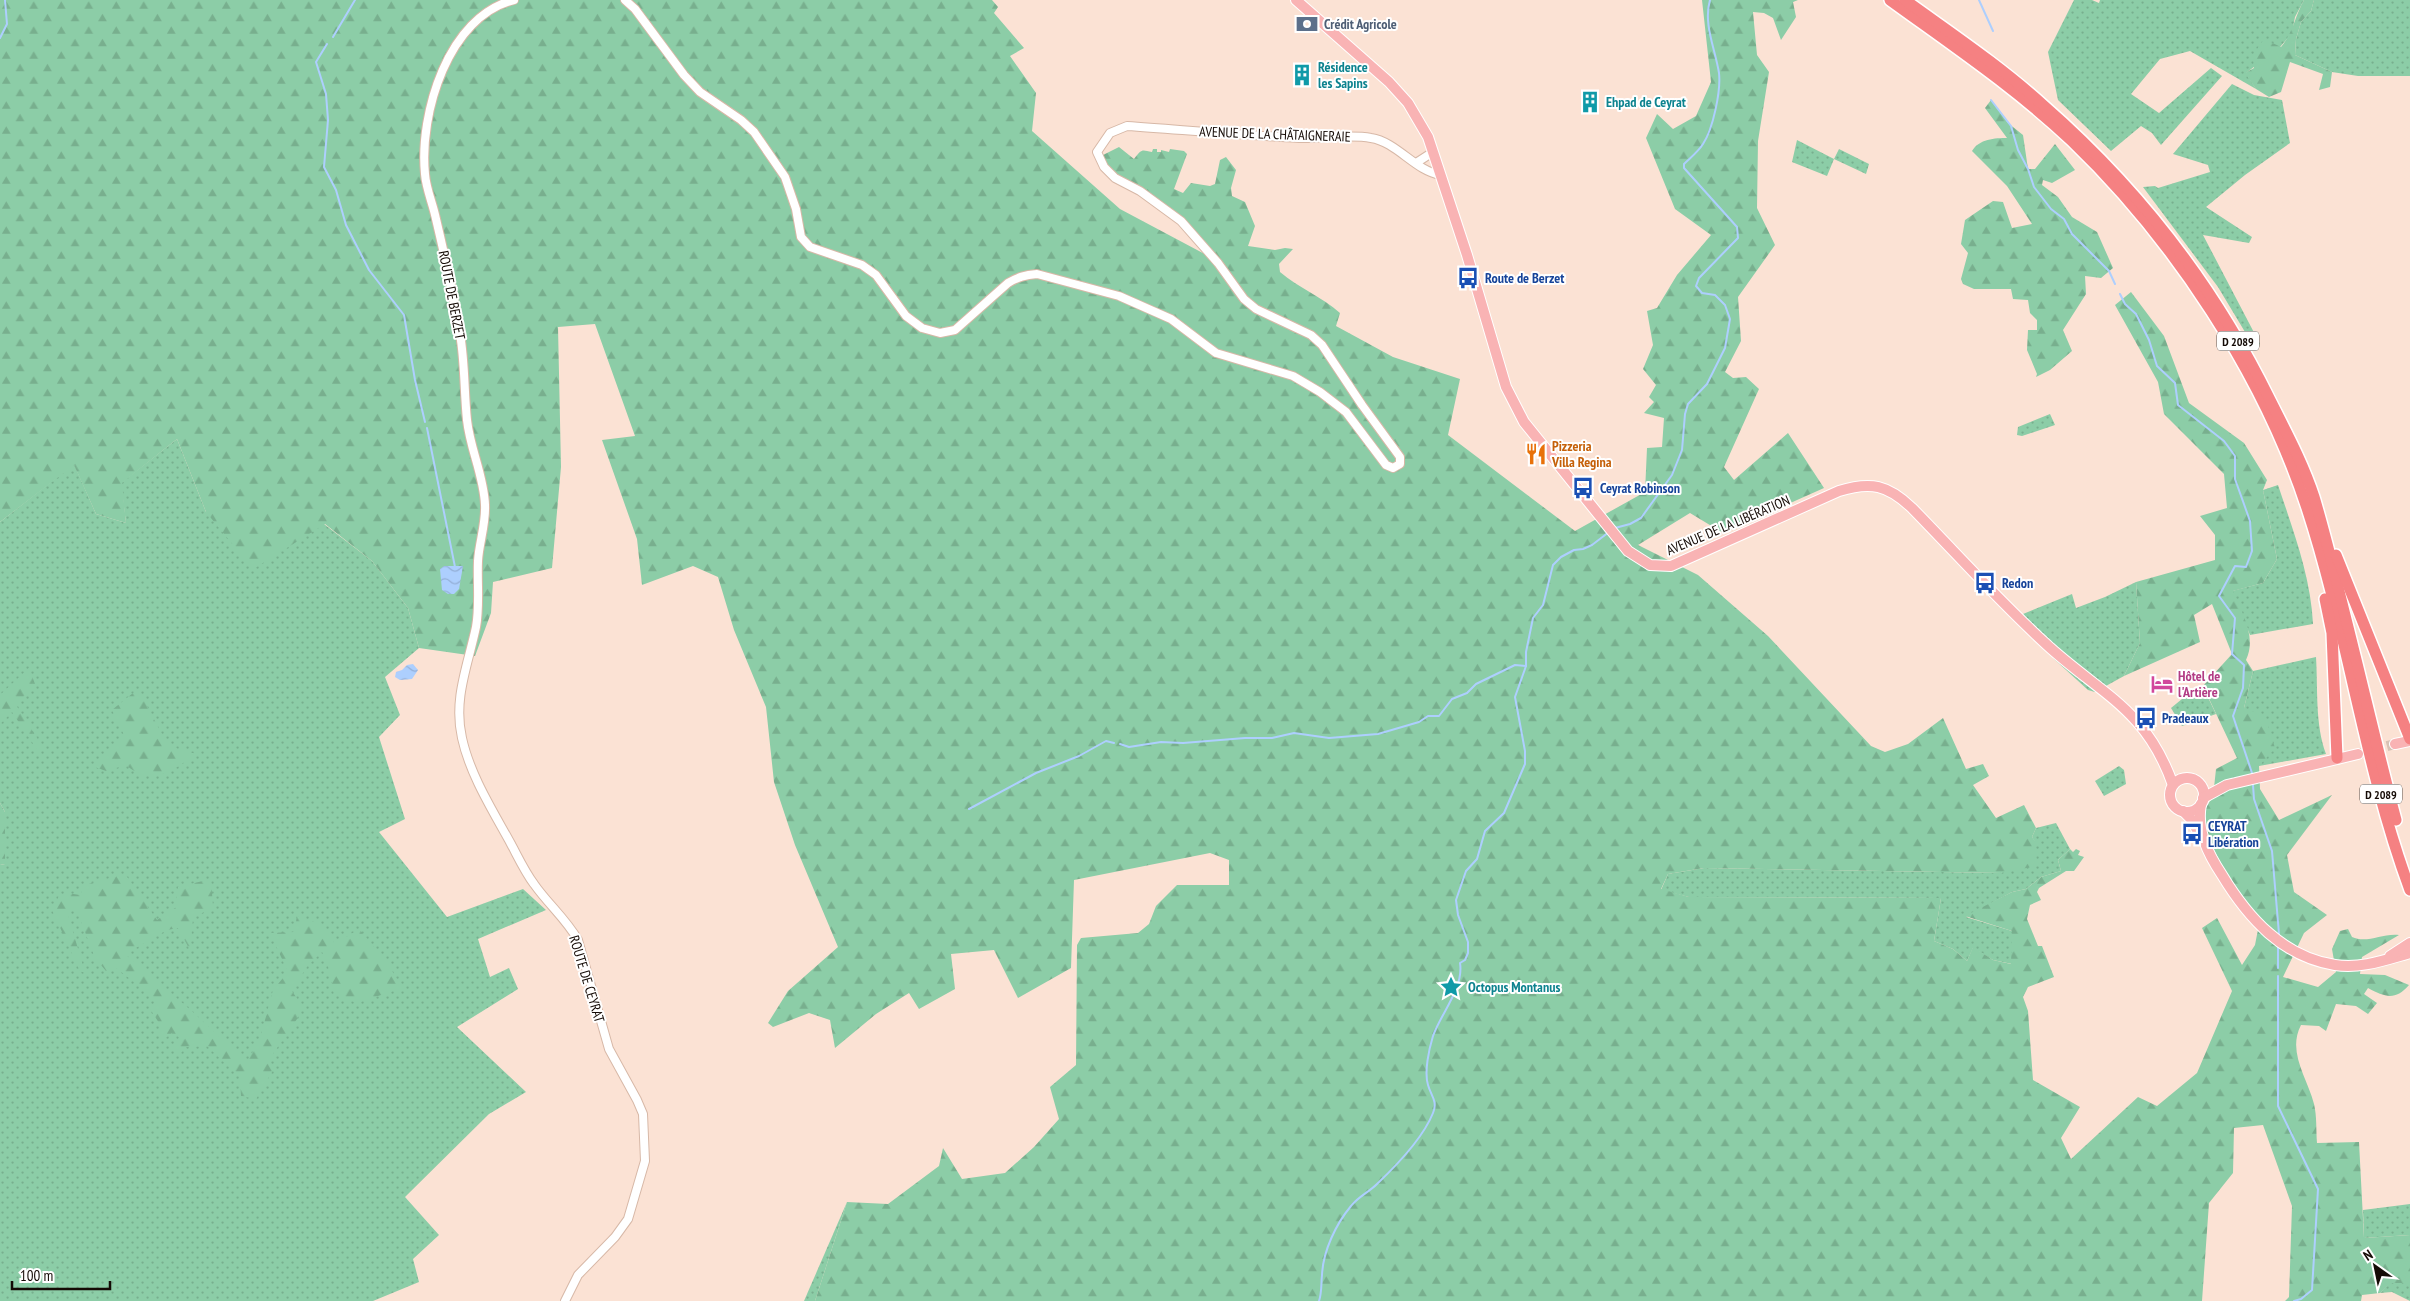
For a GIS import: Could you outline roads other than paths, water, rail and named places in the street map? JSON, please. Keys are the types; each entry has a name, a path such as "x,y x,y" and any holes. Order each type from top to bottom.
{"highway":[{"name":"D 2089","path":"1890,0 1977,63 2036,109 2072,142 2150,227 2216,318 2249,376 2279,437 2307,507 2330,589 2373,765 2410,890"},
{"name":"D 2089","path":"1905,0 2034,97 2120,178 2160,226 2222,314 2256,373 2289,437 2313,496 2400,837 2410,866"},
{"path":"1915,0 1967,45"},
{"path":"2313,496 2410,740"},
{"path":"2307,507 2332,633 2337,758"}],"main road":[{"name":"AVENUE DE LA LIBÉRATION","path":"1296,0 1395,88 1416,114 1428,137 1438,164 1467,255 1487,329 1511,400 1533,436 1628,551 1650,564 1671,566 1839,491 1864,485 1890,490 1912,508 2047,645 2134,716 2164,760 2173,785"},
{"path":"2395,744 2410,740"},
{"path":"2183,811 2191,811 2202,801 2227,785 2358,754"},
{"name":"AVENUE DE LA LIBÉRATION","path":"2164,760 2185,778"},
{"path":"2205,843 2192,820 2172,804 2170,798 2173,785 2185,778 2198,782 2227,785"},
{"path":"2198,782 2201,786 2202,801 2199,820 2211,858 2238,902 2254,920 2292,950 2318,960 2349,966 2372,964 2410,953"},
{"path":"2385,960 2410,943"}],"street":[{"name":"ROUTE DE BERZET","path":"476,625 478,558 485,508 483,483 467,421 466,376 460,334 436,217 425,176 424,154 432,102 438,78 445,64 463,38 482,17 493,8 514,0"},
{"name":"AVENUE DE LA CHÂTAIGNERAIE","path":"624,0 635,9 684,75 700,92 741,120 754,132 785,176 796,209 801,237 810,247 842,256 862,265 876,275 906,316 922,328 940,333 955,330 1008,283 1026,274 1037,274 1119,296 1171,319 1216,353 1250,365 1272,368 1294,376 1320,392 1346,412 1386,465 1393,468 1400,464 1400,457 1395,448 1362,405 1322,345 1311,335 1256,309 1244,299 1218,263 1181,222 1140,191 1116,178 1104,167 1098,152 1101,144 1110,133 1127,126 1256,136 1324,139 1366,137 1379,139 1416,163 1441,175"},
{"path":"1416,163 1426,159 1433,152"},
{"name":"ROUTE DE CEYRAT","path":"476,625 459,689 459,717 462,738 470,763 532,882 569,925 578,940 609,1049 643,1114 645,1161 628,1219 615,1237 578,1275 565,1301"}],"water":[{"path":"444,566 463,566 459,589 454,594 448,594 442,590 440,569"},
{"path":"413,664 418,670 412,679 400,680 395,677 396,672 402,670 407,665"}],"waterway":[{"path":"0,38 7,24 5,0"},
{"path":"333,37 355,0"},
{"path":"1615,528 1630,524 1641,518 1672,475 1682,450 1685,414 1688,404 1707,384 1725,348 1730,319 1725,305 1715,295 1702,293 1696,286 1699,278 1738,238 1737,227 1684,168 1684,164 1699,150 1707,137 1717,99 1719,73 1709,27 1708,9 1710,0"},
{"path":"1979,0 1993,31"},
{"path":"327,44 316,62 326,94 328,120 324,167 336,190 346,225 369,270 404,315 415,380 425,422"},
{"path":"1991,100 2011,126 2018,150 2028,169 2034,187 2051,209 2064,219 2072,234 2109,271 2115,284"},
{"path":"2120,294 2125,304 2136,314 2149,340 2157,366 2175,383 2178,405 2224,441 2235,456 2235,479 2250,521 2252,551 2246,567 2235,566 2219,596 2235,618 2232,654 2244,665 2243,688 2233,716 2252,773"},
{"path":"427,428 455,567"},
{"path":"1319,1301 1325,1257 1331,1238 1340,1221 1354,1203 1377,1184 1409,1151 1423,1132 1433,1113 1434,1102 1427,1080 1430,1047 1437,1027 1459,982 1460,963 1465,960 1468,953 1468,942 1458,915 1456,900 1466,871 1477,859 1485,831 1504,813 1525,764 1525,751 1515,697 1526,666 1526,652 1533,618 1543,605 1553,565 1561,557 1574,550 1592,545 1609,532"},
{"path":"1120,744 1129,747 1161,742 1183,743 1245,738 1272,738 1294,733 1329,738 1378,734 1419,722 1428,716 1439,716 1452,699 1467,693 1476,684 1515,665 1526,666"},
{"path":"969,809 1036,773 1079,756 1106,741 1114,743"},
{"path":"2253,785 2254,799 2272,851 2279,934"},
{"path":"2278,947 2278,968"},
{"path":"2278,976 2278,1106 2318,1189 2312,1290 2301,1299 2294,1301"}],"tunnel":[{"path":"2358,754 2395,744"}],"place":[{"name":"Crédit Agricole","path":"1307,24"},
{"name":"Résidence les Sapins","path":"1302,75"},
{"name":"Ehpad de Ceyrat","path":"1590,102"},
{"name":"Route de Berzet","path":"1468,278"},
{"name":"Pizzeria Villa Regina","path":"1536,454"},
{"name":"Ceyrat Robinson","path":"1583,488"},
{"name":"Redon","path":"1985,583"},
{"name":"Hôtel de l'Artière","path":"2162,684"},
{"name":"Pradeaux","path":"2146,718"},
{"name":"CEYRAT Libération","path":"2192,834"},
{"name":"Octopus Montanus","path":"1451,987"}]}
